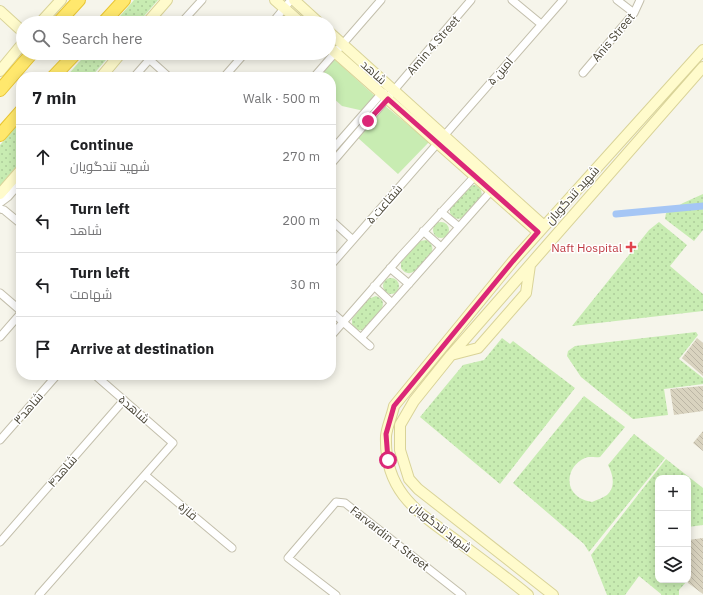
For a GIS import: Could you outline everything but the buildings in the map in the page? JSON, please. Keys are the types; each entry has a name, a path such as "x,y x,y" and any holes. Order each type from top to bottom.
{"highway":[{"path":"64,16 79,0"},
{"path":"109,16 124,0"},
{"path":"0,90 26,60"},
{"path":"58,72 69,60"},
{"path":"0,134 16,116"}],"main road":[{"path":"46,16 61,0"},
{"path":"153,16 167,0"},
{"path":"275,0 294,16"},
{"path":"293,0 312,16"},
{"path":"0,11 16,26"},
{"name":"شاهد","path":"336,38 394,90 474,176 491,191 541,229"},
{"name":"شهید تندگویان","path":"528,595 480,557 426,518 406,500 395,483 388,460 386,437 394,406 513,261 703,50"},
{"path":"0,71 16,52"},
{"name":"شاهد","path":"336,54 384,96 440,139 541,229"},
{"path":"104,72 115,60"},
{"name":"شهید تندگویان","path":"553,595 418,489 409,479 400,450 400,425 414,401 451,355 703,67"},
{"path":"0,194 16,176"},
{"path":"451,355 478,348 505,324 526,293 530,265"},
{"path":"479,302 505,324"},
{"path":"404,395 414,401"},
{"path":"406,500 418,489"}],"street":[{"path":"187,16 202,0"},
{"path":"278,16 293,0"},
{"path":"336,48 343,44 381,0"},
{"path":"512,0 541,24"},
{"name":"امین ۵","path":"440,139 562,0"},
{"path":"617,0 634,13"},
{"name":"Anis Street","path":"583,73 634,13 640,0"},
{"name":"Amin 4 Street","path":"394,90 468,1"},
{"path":"138,72 149,60 163,72"},
{"path":"228,72 239,60"},
{"path":"317,72 325,60"},
{"path":"336,147 384,96 394,90"},
{"path":"336,158 384,96"},
{"name":"شفاعت ۵","path":"336,259 440,139"},
{"path":"336,330 423,231 474,176"},
{"path":"0,203 16,188"},
{"path":"361,338 491,191"},
{"path":"0,209 4,210 16,220"},
{"path":"441,212 458,227"},
{"path":"336,225 352,240"},
{"path":"423,231 441,247"},
{"path":"390,268 409,284"},
{"path":"374,286 392,303"},
{"path":"0,293 16,307"},
{"path":"336,316 370,346"},
{"path":"0,337 16,318"},
{"name":"شاهد۳","path":"0,440 53,380"},
{"name":"شاهد۵","path":"101,380 173,443 145,475"},
{"name":"شاهد۴","path":"0,542 124,400"},
{"path":"39,595 145,475"},
{"name":"فاز۵","path":"145,475 232,548"},
{"name":"Farvardin 1 Street","path":"336,595 288,558 336,502 345,503 462,595"}],"green space":[{"path":"134,0 158,0 144,16 120,16"},
{"path":"81,60 106,60 95,72 70,72"},
{"path":"329,60 335,60 376,97 364,111 342,106 336,101 336,72 319,72"},
{"path":"384,105 429,142 398,174 357,137"},
{"path":"16,127 16,167 0,186 0,145"},
{"path":"475,185 480,188 482,193 481,197 474,207 462,218 457,219 450,213 450,207 469,186"},
{"path":"703,194 703,230 694,241 665,219 666,213"},
{"path":"438,222 444,222 449,227 447,236 444,238 438,238 433,233 433,227"},
{"path":"659,222 687,245 670,266 703,294 703,311 572,326 649,230"},
{"path":"426,240 430,242 432,246 431,254 413,272 405,272 401,268 401,262 420,241"},
{"path":"388,278 394,278 399,283 397,292 394,294 388,294 383,289 383,283"},
{"path":"376,296 383,301 382,308 365,328 362,330 356,329 352,324 352,319 368,299"},
{"path":"696,332 698,335 679,359 703,378 703,384 664,389 668,415 633,419 581,377 567,356 568,351 575,346"},
{"path":"502,338 510,344 513,341 575,388 500,484 420,417 463,365 484,360"},
{"path":"584,396 625,427 600,457 587,457 579,461 571,471 571,489 580,498 592,502 610,492 613,480 608,465 634,434 665,458 589,552 584,544 513,483"},
{"path":"666,459 686,475 655,475 655,583 685,583 679,590 679,595 661,595 639,576 625,595 607,595 591,555"},
{"path":"691,479 703,488 703,525 691,527"}],"waterway":[{"path":"616,214 703,206"}],"place":[{"name":"Naft Hospital","path":"631,247"}],"route":[{"path":"368,121 388,99 538,232 394,406 386,434 388,460"}]}
